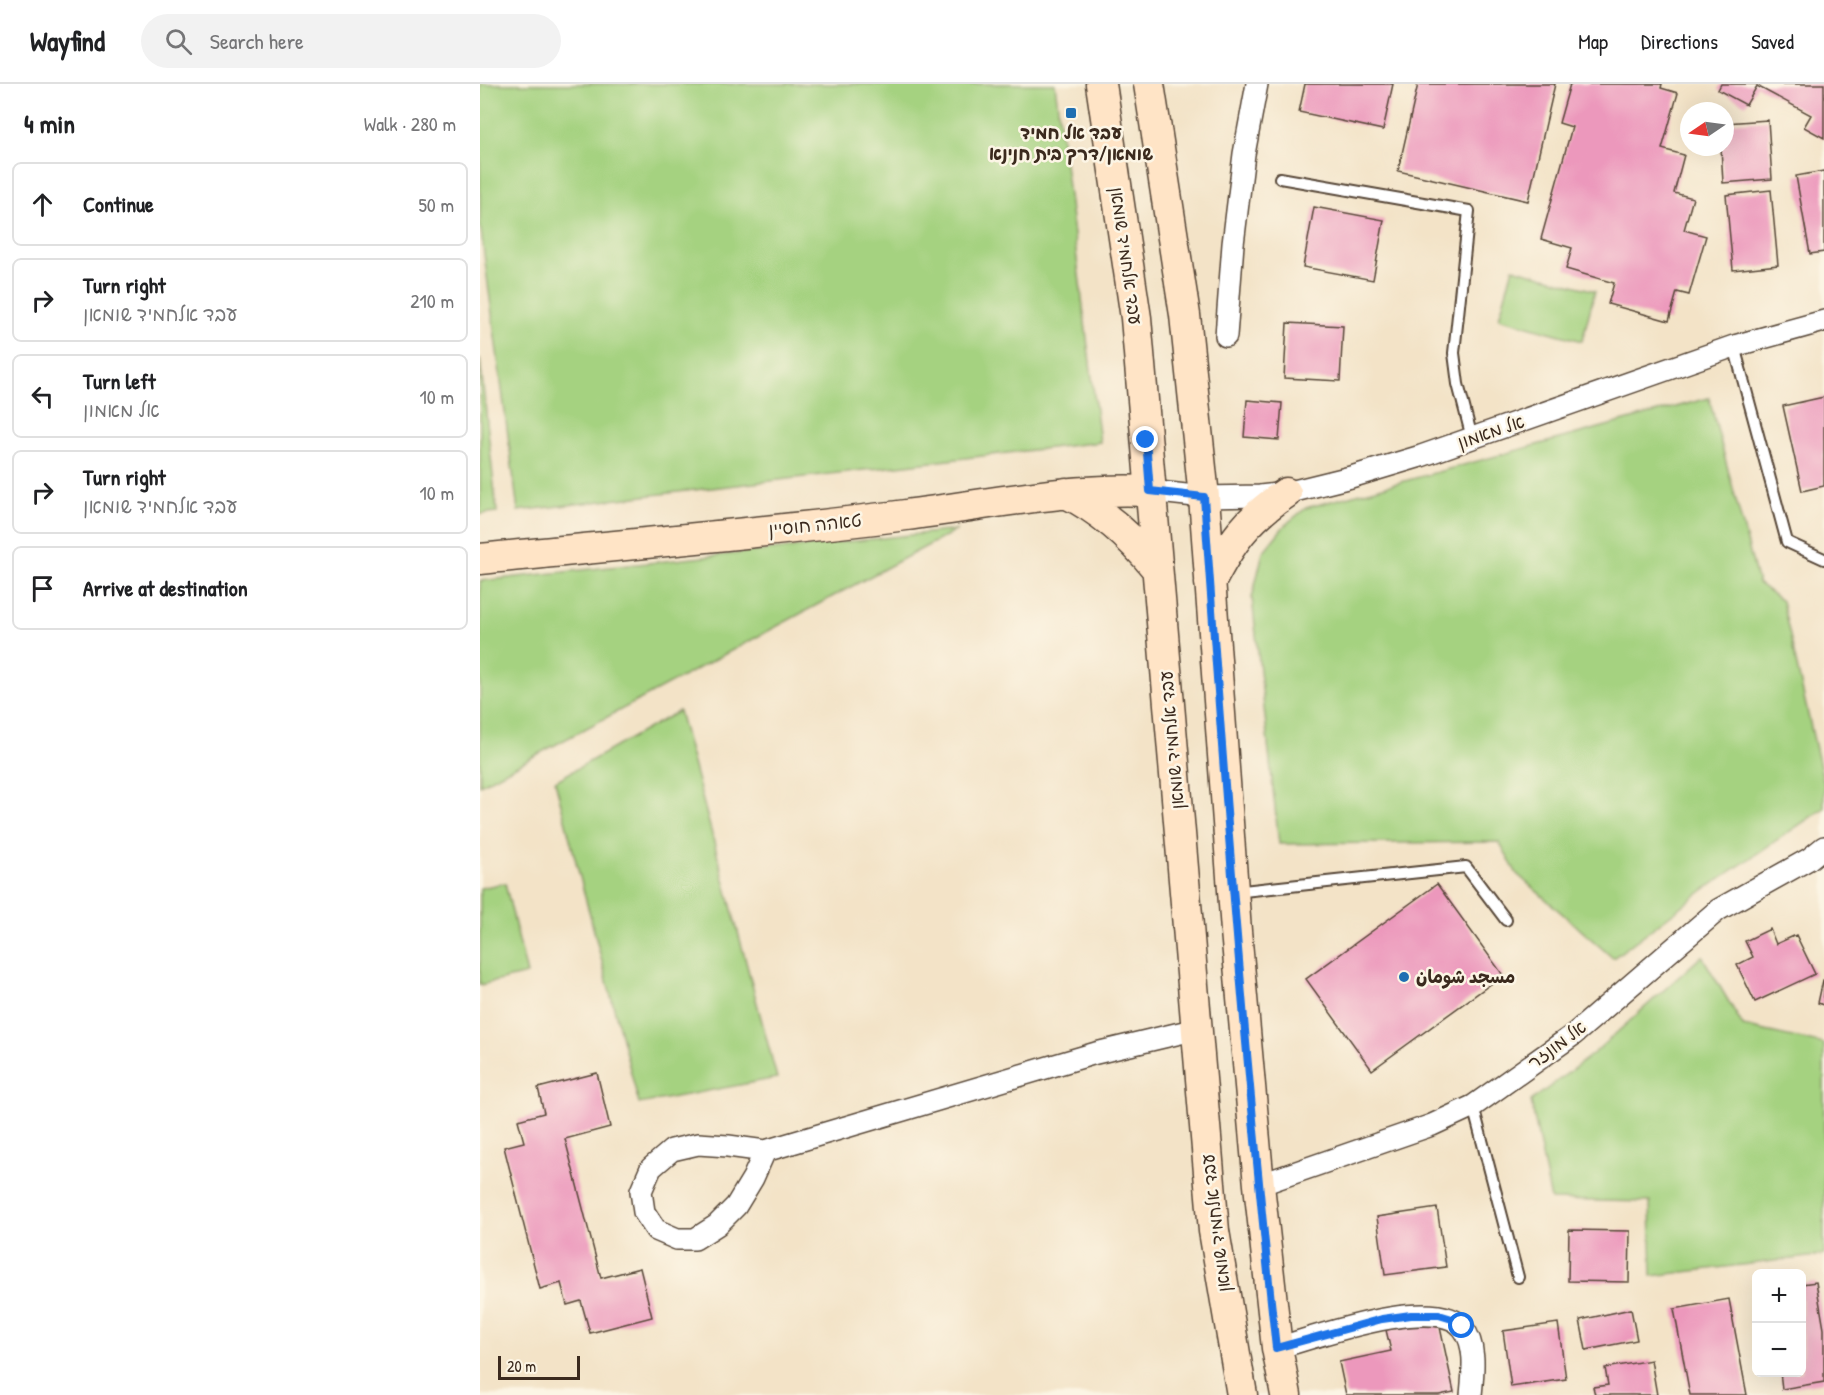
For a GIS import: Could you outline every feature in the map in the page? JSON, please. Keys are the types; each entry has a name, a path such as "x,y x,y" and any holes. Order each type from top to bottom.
{"main road":[{"name":"עבד אלחמיד שומאן","path":"1101,84 1136,318 1214,1231 1242,1395"},
{"path":"1149,84 1185,315 1204,497 1233,892 1258,1185 1276,1348 1286,1395"},
{"name":"טאהה חוסיין","path":"480,559 859,520 1066,493 1112,490 1150,491"},
{"path":"1066,493 1111,522 1138,546 1157,569"},
{"path":"1210,583 1228,550 1244,528 1266,507 1286,493"}],"street":[{"path":"1226,336 1233,244 1244,154 1257,84"},
{"name":"אל מאמון","path":"1150,491 1204,497 1286,493 1371,471 1734,346 1824,321"},
{"name":"אל מונזר","path":"1258,1185 1432,1125 1473,1106 1573,1035 1718,910 1809,859 1824,847"},
{"path":"765,1151 753,1178 736,1206 717,1225 695,1239 677,1239 656,1230 644,1212 641,1191 651,1168 672,1150 698,1144 765,1151 1096,1053 1197,1029"},
{"path":"1276,1348 1382,1319 1411,1315 1439,1315 1452,1319 1462,1326 1470,1341 1473,1358 1471,1395"}],"lane":[{"path":"1280,178 1469,211 1454,353 1458,384 1472,438"},
{"path":"1734,346 1787,542 1824,559"},
{"path":"1233,892 1466,867 1506,920"},
{"path":"1473,1106 1518,1277"}],"green space":[{"path":"480,84 1055,84 1100,442 518,511 480,223"},
{"path":"1513,268 1595,291 1582,341 1499,318"},
{"path":"480,359 497,512 480,514"},
{"path":"1709,398 1758,583 1782,601 1824,784 1824,808 1705,889 1613,958 1517,874 1499,842 1279,844 1252,598 1263,552 1285,525 1306,508"},
{"path":"957,530 480,785 480,581"},
{"path":"679,711 777,1078 639,1104 555,781"},
{"path":"505,883 527,974 480,985 480,888"},
{"path":"1702,956 1743,1026 1824,1044 1824,1255 1652,1276 1650,1202 1551,1200 1531,1101 1594,1053"}],"building":[{"path":"1305,84 1393,84 1383,130 1299,112"},
{"path":"1418,84 1555,84 1528,201 1398,171"},
{"path":"1570,84 1662,84 1661,88 1678,93 1662,149 1684,156 1674,193 1693,198 1684,230 1706,236 1689,295 1677,292 1669,321 1608,304 1614,283 1566,269 1572,248 1541,239 1572,127 1559,123"},
{"path":"1721,84 1824,84 1824,138 1804,127 1811,115 1757,86 1746,105 1718,90"},
{"path":"1768,120 1772,179 1723,183 1722,156 1734,156 1734,122"},
{"path":"1824,171 1824,252 1810,254 1796,176"},
{"path":"1771,190 1778,265 1733,270 1726,195"},
{"path":"1314,207 1384,220 1373,280 1303,267"},
{"path":"1287,323 1343,326 1340,381 1284,378"},
{"path":"1824,397 1824,486 1802,491 1783,406"},
{"path":"1247,400 1282,403 1279,440 1244,437"},
{"name":"مسجد شومان","path":"1437,884 1503,975 1372,1070 1306,979"},
{"path":"1770,929 1776,944 1796,935 1815,974 1755,1002 1737,965 1753,957 1745,941"},
{"path":"1824,980 1824,1005 1818,1003"},
{"path":"597,1073 610,1127 565,1139 601,1278 640,1268 652,1317 590,1333 581,1301 567,1305 561,1283 540,1289 504,1147 524,1142 518,1120 544,1113 538,1088"},
{"path":"1437,1208 1446,1267 1385,1275 1377,1217"},
{"path":"1569,1230 1630,1231 1629,1282 1568,1281"},
{"path":"1816,1282 1824,1329 1824,1382 1782,1389 1781,1377 1806,1377 1806,1283"},
{"path":"1729,1299 1747,1395 1690,1395 1674,1309"},
{"path":"1631,1309 1637,1340 1586,1350 1580,1320"},
{"path":"1438,1318 1454,1392 1439,1395 1346,1395 1339,1362 1391,1351 1386,1330"},
{"path":"1558,1323 1566,1379 1511,1387 1503,1331"},
{"path":"1651,1360 1657,1395 1595,1395 1593,1387 1608,1385 1605,1368"}],"place":[{"name":"עבד אל חמיד שומאן/דרך בית חנינא","path":"1071,113"},
{"name":"مسجد شومان","path":"1404,977"}],"route":[{"path":"1146,440 1150,491 1204,497 1236,931 1258,1185 1276,1348 1382,1319 1411,1315 1439,1315 1452,1319 1462,1326"}]}
